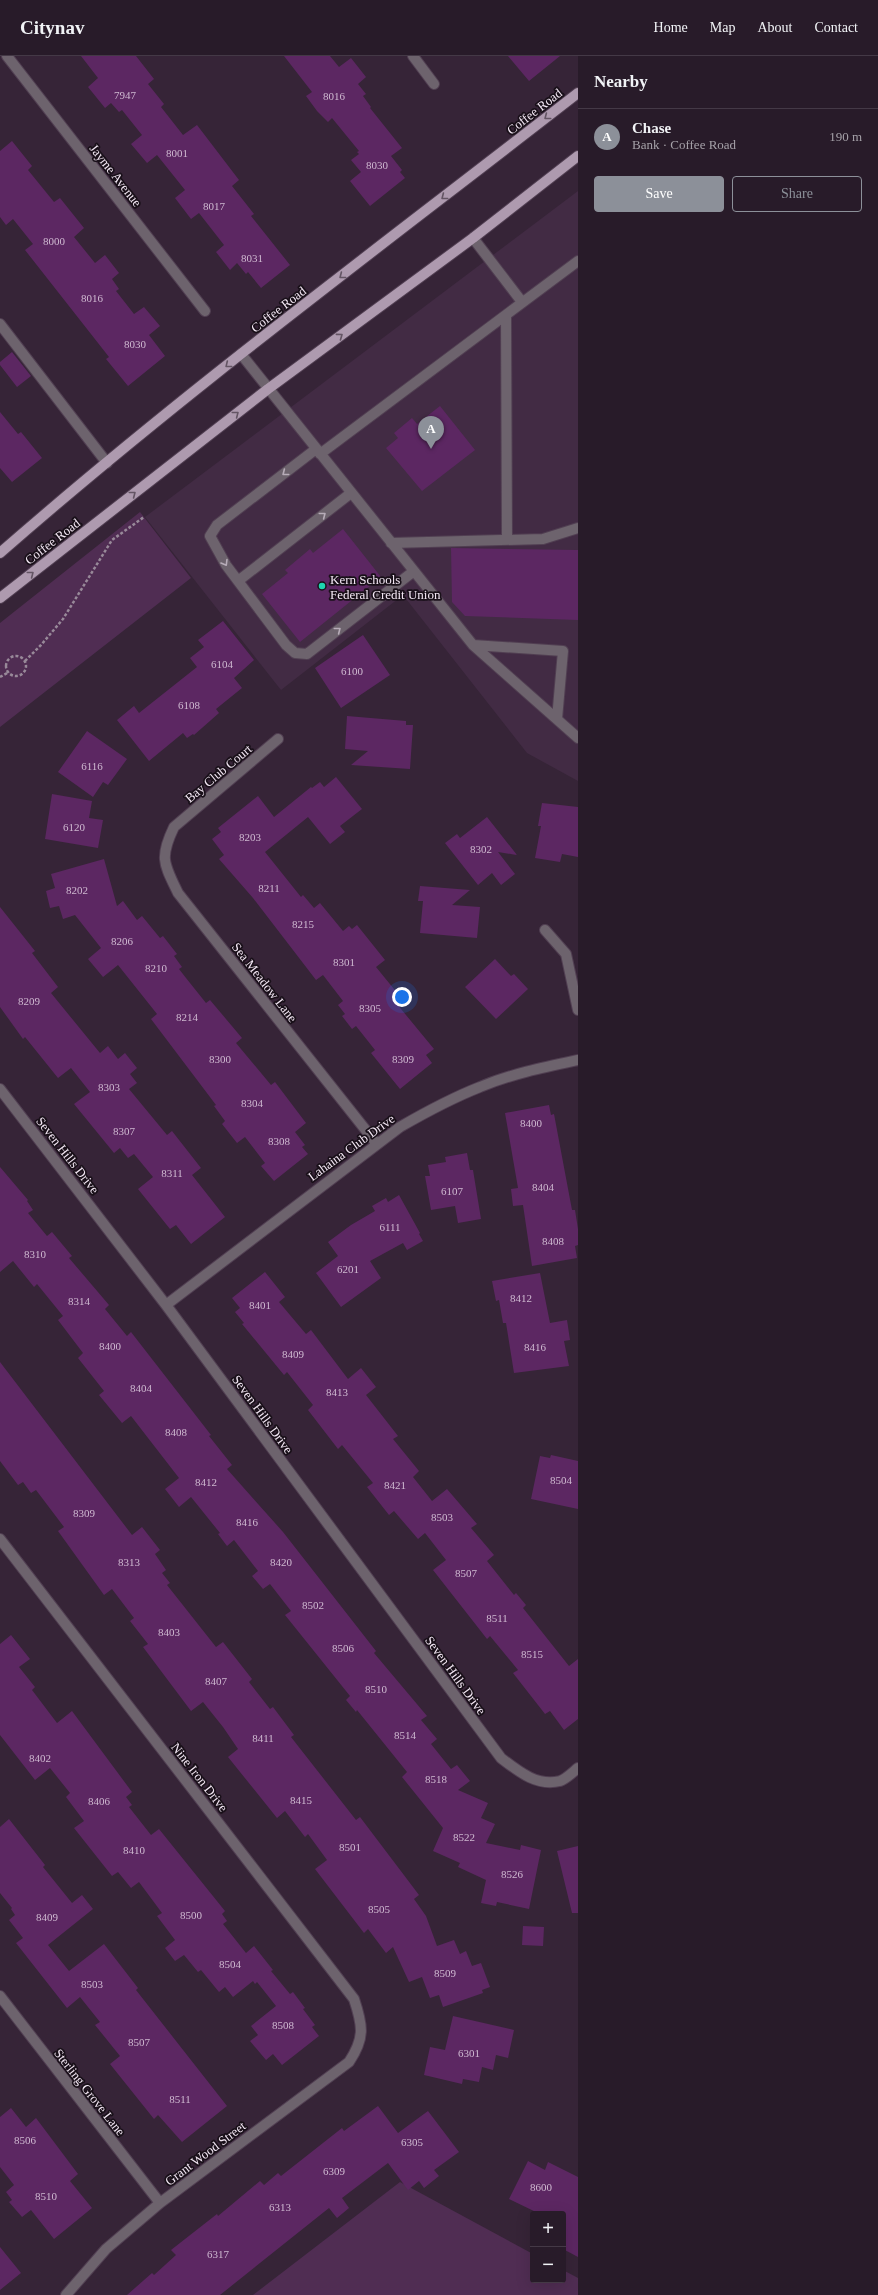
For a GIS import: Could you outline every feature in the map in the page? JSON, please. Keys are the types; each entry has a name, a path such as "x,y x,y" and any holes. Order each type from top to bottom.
{"main road":[{"name":"Coffee Road","path":"0,553 107,463 241,354 578,93"},
{"name":"Coffee Road","path":"0,598 268,389 473,238 578,156"}],"street":[{"name":"Jayme Avenue","path":"7,56 205,310"},
{"path":"413,56 434,84"},
{"path":"473,238 522,302"},
{"path":"414,571 307,654 295,653 286,645 226,565 210,536 216,525 506,315 578,261"},
{"path":"506,315 507,540"},
{"path":"0,324 107,463"},
{"path":"241,354 473,645 578,738"},
{"path":"238,581 351,493"},
{"path":"391,543 543,539 578,528"},
{"path":"473,645 563,651 557,719"},
{"name":"Bay Club Court","path":"174,827 278,738"},
{"name":"Sea Meadow Lane","path":"174,827 165,845 164,864 178,893 376,1143"},
{"path":"545,930 566,954 578,1010"},
{"name":"Lahaina Club Drive","path":"166,1305 376,1143 438,1105 480,1086 524,1072 578,1060"},
{"name":"Seven Hills Drive","path":"0,1089 166,1305 501,1758 527,1777 545,1782 561,1781 578,1768"},
{"name":"Nine Iron Drive","path":"0,1539 354,1999 362,2025 360,2038"},
{"name":"Sterling Grove Lane","path":"0,1996 160,2203"},
{"name":"Grant Wood Street","path":"66,2295 106,2249 160,2203 349,2062 358,2048 360,2038"}],"path":[{"path":"25,660 20,656 11,658 6,666 9,672 14,675 21,674 25,670 25,660 42,645 63,619 112,540 144,517"},
{"path":"0,677 9,672"}],"shaded area":[{"path":"578,191 578,781 527,753 403,595 281,690 145,517"},
{"path":"140,512 191,578 0,727 0,623"},
{"path":"400,2182 530,2252 530,2283 566,2283 566,2272 578,2278 578,2295 253,2295"}],"building":[{"path":"81,56 136,56 154,79 148,84 164,104 161,107 183,135 197,125 239,180 232,186 254,214 251,216 290,265 261,288 248,272 246,274 237,263 230,270 216,252 224,245 199,213 191,219 175,198 185,190 157,155 147,163 131,144 142,135 122,110 119,112 111,103 105,108 88,87 98,78"},
{"path":"284,56 330,56 339,67 351,58 366,77 358,84 366,94 363,96 371,107 370,108 402,148 391,156 402,170 400,172 405,178 370,206 350,181 361,172 351,160 359,154 357,152 359,151 332,118 328,122 317,111 306,96 312,92"},
{"path":"508,56 560,56 529,81"},
{"path":"12,141 32,166 28,170 54,202 60,198 84,228 74,237 95,263 105,255 119,273 112,279 119,289 116,291 134,314 144,307 160,326 149,335 165,356 128,386 106,359 109,357 25,250 33,244 13,219 6,225 0,217 0,151"},
{"path":"12,352 31,376 17,387 0,365 0,362"},
{"path":"440,406 475,450 422,491 386,448 398,438 394,433 412,418 417,424"},
{"path":"0,412 18,434 21,432 42,458 12,482 0,468"},
{"name":"Kern Schools Federal Credit Union","path":"343,529 381,577 300,642 262,594 288,573 285,570 310,549 313,553"},
{"path":"451,548 578,550 578,620 465,616 452,602"},
{"path":"223,621 254,660 234,678 242,688 216,709 219,713 194,735 193,734 187,738 183,733 149,761 117,720 134,706 139,713 197,667 190,658 204,647 198,640"},
{"path":"363,635 390,675 341,708 315,668"},
{"path":"347,716 406,721 406,725 413,725 410,769 351,765 368,751 345,749"},
{"path":"87,731 127,759 108,785 103,782 93,797 58,772"},
{"path":"336,777 362,809 340,826 345,832 330,844 308,817 265,852 301,897 303,895 314,908 320,903 343,931 349,926 352,929 357,925 385,960 376,967 398,994 392,998 434,1049 426,1055 432,1063 400,1089 371,1053 375,1050 356,1026 352,1029 342,1016 345,1014 338,1005 343,1001 323,975 316,980 253,898 219,859 224,855 212,839 221,832 218,828 258,796 274,817 311,787 312,788 320,782 324,787"},
{"path":"52,794 92,801 89,818 103,820 98,848 45,839"},
{"path":"542,803 578,807 578,857 562,854 560,862 535,858 541,826 538,826"},
{"path":"487,817 517,855 498,852 515,874 501,885 492,873 478,885 445,843 457,834 460,838"},
{"path":"104,859 117,906 123,901 137,920 142,916 160,938 163,936 177,954 174,956 182,967 179,969 206,1003 210,1000 242,1038 236,1043 271,1085 275,1082 306,1123 295,1132 305,1145 302,1147 308,1154 274,1181 261,1166 265,1163 245,1137 237,1143 222,1124 225,1121 214,1106 216,1105 151,1019 157,1014 118,965 103,977 88,959 101,948 75,915 63,919 59,906 50,908 46,891 55,888 51,874"},
{"path":"420,886 470,890 452,905 480,907 477,938 420,933 423,901 418,901"},
{"path":"0,907 35,951 32,953 58,987 51,993 100,1053 108,1046 118,1059 125,1053 137,1068 130,1074 137,1083 129,1089 167,1135 172,1131 201,1168 192,1175 225,1217 191,1244 176,1225 170,1229 138,1189 153,1177 134,1154 128,1158 120,1148 114,1153 74,1104 90,1092 71,1068 58,1078 25,1037 23,1039 0,1007"},
{"path":"495,959 511,976 514,974 528,989 496,1019 465,987"},
{"path":"549,1105 551,1115 554,1114 572,1210 575,1210 578,1229 578,1245 575,1246 577,1258 532,1266 523,1205 513,1206 511,1189 518,1188 505,1113"},
{"path":"467,1153 470,1170 473,1170 481,1219 458,1223 455,1206 431,1210 425,1176 430,1176 428,1165 446,1162 445,1157"},
{"path":"0,1167 28,1200 27,1201 33,1210 28,1213 47,1236 52,1232 72,1256 69,1258 109,1305 105,1309 127,1336 131,1332 211,1435 209,1436 232,1465 227,1469 283,1532 376,1651 374,1653 427,1716 421,1720 437,1739 431,1744 451,1769 457,1765 470,1781 458,1790 488,1803 481,1818 495,1824 486,1843 520,1850 521,1845 541,1850 529,1909 497,1902 496,1906 481,1903 486,1880 458,1867 460,1863 433,1851 443,1828 402,1777 407,1772 357,1710 356,1712 346,1700 350,1696 285,1615 291,1611 270,1584 263,1589 252,1576 258,1571 234,1540 227,1546 218,1534 220,1533 191,1497 179,1507 165,1489 179,1478 131,1416 122,1423 99,1395 104,1391 78,1358 83,1353 58,1320 63,1316 37,1284 34,1287 13,1261 0,1272"},
{"path":"399,1195 423,1241 407,1250 403,1243 370,1261 381,1278 341,1307 316,1273 338,1256 328,1242 351,1225 375,1211 372,1206 386,1198 388,1202"},
{"path":"265,1272 285,1297 279,1302 306,1334 311,1330 348,1379 361,1368 376,1387 366,1395 398,1436 393,1439 419,1471 413,1477 432,1501 447,1489 477,1524 471,1528 494,1555 487,1561 514,1595 516,1593 526,1605 523,1608 569,1666 578,1659 578,1719 564,1730 550,1711 545,1714 513,1673 518,1670 490,1636 487,1639 433,1570 446,1560 425,1533 418,1539 394,1511 389,1515 367,1487 373,1483 342,1445 338,1449 308,1410 313,1405 287,1372 284,1375 242,1324 244,1323 235,1312 240,1308 232,1298"},
{"path":"540,1273 550,1323 567,1320 570,1340 564,1341 569,1366 514,1373 506,1323 503,1323 499,1300 496,1301 492,1281"},
{"path":"0,1362 132,1535 142,1527 160,1550 155,1554 166,1570 162,1573 170,1583 167,1585 216,1647 223,1642 252,1679 249,1682 270,1709 273,1707 294,1735 291,1737 356,1820 360,1817 419,1895 414,1899 426,1916 437,1946 454,1940 460,1954 466,1951 472,1966 481,1963 490,1987 482,1990 483,1993 443,2007 439,1995 430,1998 422,1977 409,1982 393,1947 386,1953 368,1929 364,1933 315,1869 327,1860 308,1834 305,1837 285,1811 277,1818 228,1757 238,1749 223,1727 203,1702 191,1711 143,1647 148,1644 130,1621 134,1618 112,1589 104,1595 58,1531 64,1527 36,1490 31,1493 23,1482 18,1485 0,1461"},
{"path":"551,1455 578,1461 578,1509 531,1499 540,1456 550,1458"},
{"path":"11,1635 30,1659 19,1667 35,1687 32,1690 57,1723 72,1711 132,1792 126,1797 132,1805 129,1807 151,1835 159,1829 225,1911 222,1914 227,1921 223,1924 246,1953 254,1946 273,1970 271,1971 290,1994 293,1992 305,2008 303,2009 315,2025 312,2027 319,2036 282,2065 273,2054 266,2060 250,2041 258,2035 251,2026 276,2006 257,1982 255,1984 253,1981 233,1997 225,1987 219,1992 201,1970 198,1972 184,1955 175,1961 165,1948 175,1940 157,1916 162,1913 139,1882 131,1888 118,1872 112,1876 74,1828 84,1821 66,1797 70,1793 50,1768 35,1780 0,1735 0,1644"},
{"path":"9,1819 45,1865 43,1867 72,1903 82,1895 93,1909 48,1945 69,1971 104,1944 138,1988 136,1990 227,2106 182,2142 158,2115 154,2119 110,2064 120,2056 95,2025 100,2022 80,1997 67,2008 16,1943 23,1938 9,1920 15,1915 11,1909 12,1908 0,1893 0,1827"},
{"path":"578,1846 578,1913 572,1913 557,1851"},
{"path":"523,1926 544,1927 543,1946 522,1945"},
{"path":"453,2016 514,2030 508,2058 496,2055 493,2070 482,2067 479,2082 463,2079 462,2084 424,2075 430,2047 445,2050"},
{"path":"378,2106 398,2133 428,2111 459,2152 434,2170 439,2176 424,2188 419,2181 408,2190 388,2163 342,2198 349,2208 337,2218 329,2208 220,2295 127,2295 152,2273 154,2275 176,2255 171,2250 217,2214 218,2216 260,2181 264,2185 278,2173 281,2176 342,2128 344,2131"},
{"path":"11,2108 26,2127 36,2118 78,2174 70,2181 92,2208 54,2239 31,2210 22,2217 9,2202 12,2200 6,2192 14,2185 0,2167 0,2117"},
{"path":"528,2161 545,2170 548,2162 578,2177 578,2257 566,2251 566,2211 534,2211 509,2199"},
{"path":"0,2247 21,2273 0,2290"}],"place":[{"name":"Chase","path":"431,449"},
{"name":"Kern Schools Federal Credit Union","path":"322,586"}]}
